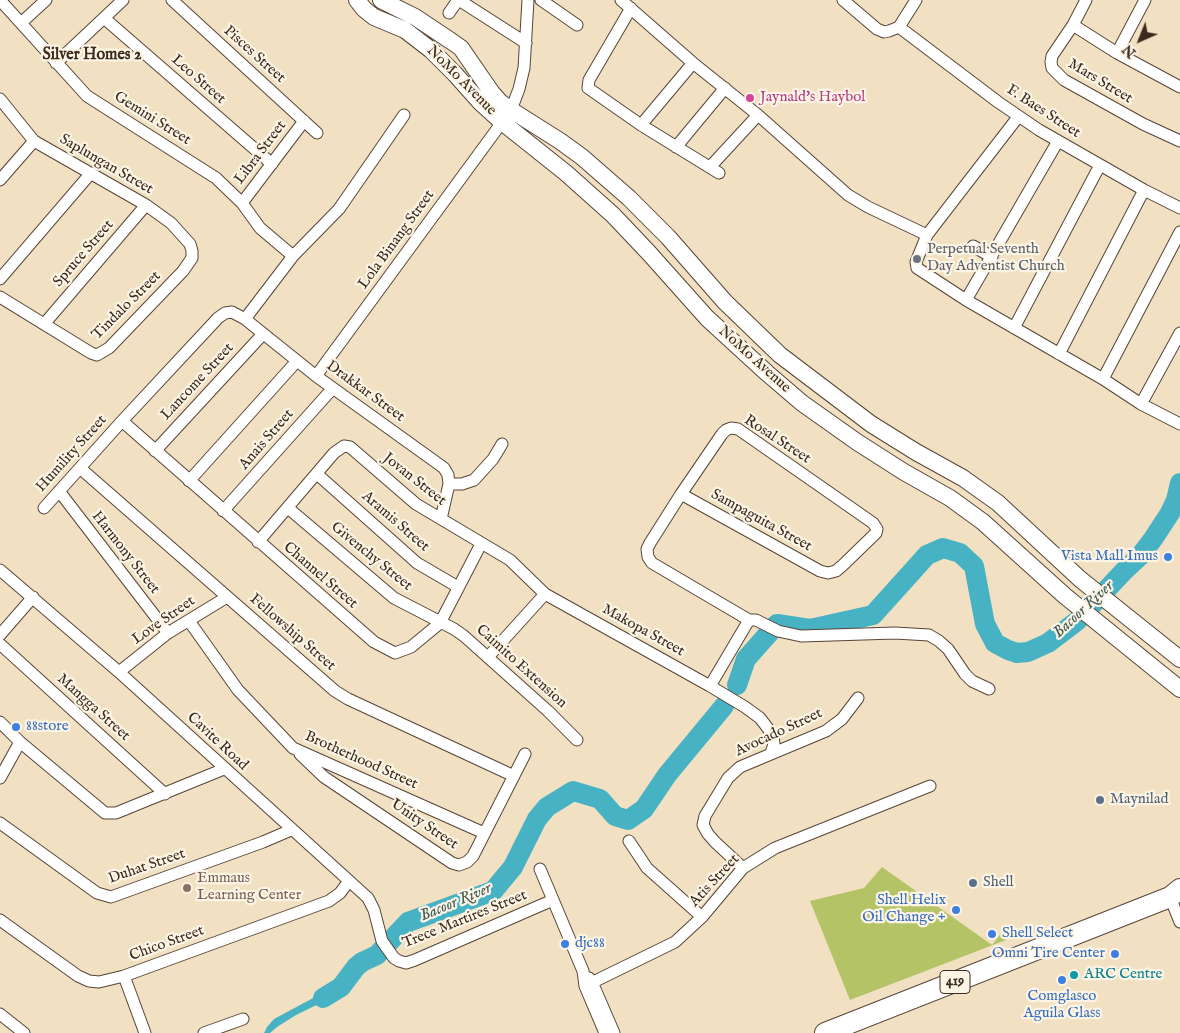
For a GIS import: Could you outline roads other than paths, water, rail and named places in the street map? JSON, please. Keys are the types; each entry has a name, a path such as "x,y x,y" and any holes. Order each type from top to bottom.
{"highway":[{"name":"419","path":"825,1033 1177,894"}],"main road":[{"name":"NoMo Avenue","path":"357,0 374,17 405,30 422,42 480,102 560,141 629,198 668,237 725,302 780,355 815,384 871,424 963,478 998,503 1080,579 1180,659"},
{"name":"NoMo Avenue","path":"381,0 415,17 461,48 507,116 613,215 707,318 767,373 802,403 857,442 950,498 983,522 1065,596 1180,689"}],"street":[{"name":"Gemini Street","path":"0,0 87,96 216,178 242,204 260,228 293,256"},
{"path":"21,23 46,0"},
{"path":"56,63 123,0"},
{"name":"Pisces Street","path":"172,0 318,133"},
{"path":"449,13 459,0 526,43"},
{"name":"Lola Binang Street","path":"316,376 507,116 519,89 524,68 528,0"},
{"path":"541,0 577,25"},
{"path":"622,0 693,63 758,115 848,194 927,235"},
{"path":"849,2 877,29 884,32 899,27 916,0"},
{"name":"Mars Street","path":"1086,0 1073,25 1052,56 1052,68 1057,75 1143,124 1180,141"},
{"path":"1117,52 1145,0"},
{"path":"631,8 589,80 588,88 676,148 714,170 758,115"},
{"name":"Leo Street","path":"104,18 272,164"},
{"path":"1073,25 1180,87"},
{"name":"F. Baes Street","path":"899,27 1018,117 1144,190 1180,208"},
{"path":"641,125 693,63"},
{"path":"676,148 724,88"},
{"name":"Saplungan Street","path":"0,99 34,140 146,205 171,223 190,244 192,258"},
{"path":"245,319 293,256 339,209 404,116"},
{"path":"1018,117 927,235 916,262 917,268 966,300 1103,379 1141,404 1180,424"},
{"name":"Libra Street","path":"242,204 304,121"},
{"path":"0,180 34,140"},
{"path":"966,300 1058,141"},
{"path":"1014,328 1100,165"},
{"path":"0,279 91,173"},
{"path":"1059,354 1144,190"},
{"name":"Spruce Street","path":"45,323 146,205"},
{"path":"1103,379 1180,232"},
{"path":"973,246 992,257"},
{"name":"Tindalo Street","path":"0,297 45,323 90,353 97,355 103,353 183,270 192,258"},
{"name":"Drakkar Street","path":"224,313 232,312 245,319 332,388 444,468 447,471 449,484"},
{"name":"Lancome Street","path":"122,421 224,313"},
{"path":"1141,404 1180,333"},
{"name":"Lancome Street","path":"155,451 263,334"},
{"path":"189,481 296,360"},
{"name":"Anais Street","path":"224,511 332,388"},
{"name":"Channel Street","path":"122,421 374,642 395,653 410,647 440,623 482,544"},
{"name":"Humility Street","path":"44,508 122,421"},
{"name":"Rosal Street","path":"752,620 660,569 648,557 650,543 681,494 726,430 731,428 738,430 875,526 876,533 836,571 828,573"},
{"path":"441,519 449,484 467,483 474,480 502,444"},
{"name":"Jovan Street","path":"317,474 339,448 344,446 350,447 416,504 482,544"},
{"name":"Fellowship Street","path":"80,468 334,691 514,776"},
{"path":"258,542 317,474"},
{"name":"Aramis Street","path":"317,474 417,563 458,587"},
{"name":"Harmony Street","path":"59,491 168,633"},
{"name":"Sampaguita Street","path":"681,494 820,571 828,573"},
{"name":"Givenchy Street","path":"288,508 394,598 440,623"},
{"name":"Makopa Street","path":"482,544 510,560 545,594 746,707 760,718 773,735 774,744 771,753"},
{"name":"Cavite Road","path":"0,570 119,672 349,881 371,903 382,941 390,952"},
{"path":"488,657 545,594"},
{"name":"Love Street","path":"119,672 168,633 227,596"},
{"path":"0,635 33,598"},
{"path":"710,686 752,620 778,631 801,636 895,633 929,635 939,640 948,648 965,674 972,681 988,689"},
{"name":"Brotherhood Street","path":"189,621 238,690 293,748 484,833"},
{"name":"Caimito Extension","path":"440,623 464,636 548,711 577,740"},
{"name":"Mangga Street","path":"0,644 165,794"},
{"name":"Avocado Street","path":"743,868 708,834 703,825 705,816 733,773 740,767 771,753 826,731 842,719 858,698"},
{"path":"0,722 20,742 105,813 116,813 224,769"},
{"path":"0,778 20,742"},
{"name":"Unity Street","path":"293,748 324,777 452,863 459,865 467,862 473,856 525,754"},
{"name":"Atis Street","path":"588,984 675,942 702,917 743,868 775,848 930,786"},
{"name":"Duhat Street","path":"0,823 97,893 111,897 291,830"},
{"path":"629,841 647,868 702,917"},
{"path":"540,869 583,971 604,1033"},
{"name":"Chico Street","path":"0,920 78,976 89,981 99,982 124,976 329,901 340,893 349,881"},
{"path":"1177,894 1180,922"},
{"name":"Trece Martires Street","path":"390,952 399,961 406,963 553,900"},
{"path":"124,976 145,1033"},
{"path":"588,984 614,1033"},
{"path":"0,1014 24,1033"},
{"path":"204,1033 243,1019"}],"water":[{"path":"343,982 347,988 337,995 296,1015 270,1033 264,1033 274,1019"}],"waterway":[{"name":"Bacoor River","path":"737,685 746,659 777,624 810,629 873,615 927,555 943,548 960,553 974,566 985,624 995,643 1017,653 1028,652 1048,643 1077,621 1140,556 1170,513 1176,500 1180,483"},
{"name":"Bacoor River","path":"323,998 341,987 362,962 377,955 408,922 493,891 513,867 537,819 547,807 573,791 600,799 615,816 628,820 644,809 667,775 724,706"}],"place":[{"name":"Jaynald's Haybol","path":"750,98"},
{"name":"Perpetual Seventh Day Adventist Church","path":"917,259"},
{"name":"Vista Mall Imus","path":"1168,557"},
{"name":"88store","path":"16,727"},
{"name":"Maynilad","path":"1100,800"},
{"name":"Shell","path":"973,883"},
{"name":"Emmaus Learning Center","path":"187,888"},
{"name":"Shell Helix Oil Change +","path":"956,910"},
{"name":"Shell Select","path":"992,934"},
{"name":"djc88","path":"565,944"},
{"name":"Omni Tire Center","path":"1115,954"},
{"name":"ARC Centre","path":"1074,975"},
{"name":"Comglasco Aguila Glass","path":"1062,980"}],"district":[{"name":"Silver Homes 2","path":"92,56"}]}
